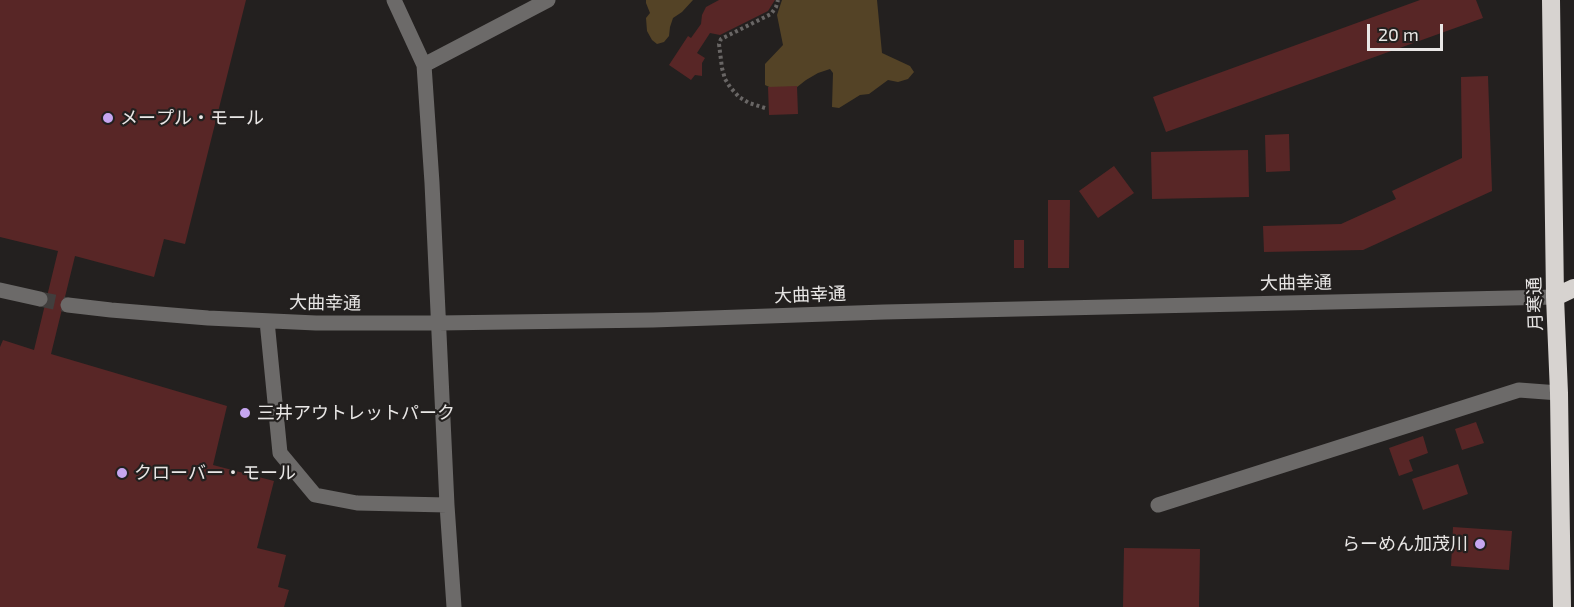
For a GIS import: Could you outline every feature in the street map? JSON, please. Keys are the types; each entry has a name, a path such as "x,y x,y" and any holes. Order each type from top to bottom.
{"highway":[{"name":"月寒通","path":"1551,0 1562,607"},
{"path":"1555,297 1574,288"},
{"path":"1555,297 1574,306"}],"street":[{"path":"394,0 424,64 454,607"},
{"path":"424,64 548,0"},
{"path":"0,290 40,299"},
{"name":"大曲幸通","path":"68,305 208,318 316,323 653,320 884,312 1555,297"},
{"path":"267,321 280,453 315,495 357,503 447,505"},
{"path":"1158,505 1519,390 1559,393"}],"path":[{"path":"765,108 739,97 730,87 722,68 719,44 721,39 771,14 778,0"}],"shaded area":[{"path":"646,0 693,0 673,18 669,36 664,42 657,44 647,31 646,18 650,13"},
{"path":"782,0 877,0 882,53 910,66 914,72 908,79 898,82 888,80 869,94 860,95 839,108 832,107 833,73 830,69 806,80 787,95 765,85 765,64 783,45 777,15"}],"building":[{"path":"0,0 246,0 185,244 164,239 154,277 75,256 51,354 227,406 213,465 274,481 257,548 286,555 278,587 289,590 284,607 0,607 0,347 3,340 34,350 58,251 0,237"},
{"path":"719,0 775,0 768,11 720,35 710,33 697,53 705,58 702,63 702,76 695,75 691,80 669,65 688,36 691,38 701,24 706,7"},
{"path":"1420,0 1476,0 1483,18 1166,132 1153,97"},
{"path":"1488,76 1492,191 1363,250 1264,252 1263,226 1341,224 1396,199 1392,191 1462,158 1461,77"},
{"path":"797,86 798,114 769,115 768,87"},
{"path":"1289,134 1290,171 1266,172 1265,135"},
{"path":"1248,150 1249,197 1152,199 1151,152"},
{"path":"1114,166 1134,193 1098,218 1079,191"},
{"path":"1048,200 1070,200 1069,268 1048,268"},
{"path":"1014,240 1024,240 1024,268 1014,268"},
{"path":"1476,422 1484,443 1462,450 1455,429"},
{"path":"1423,436 1428,453 1409,460 1413,471 1399,476 1389,448"},
{"path":"1458,464 1468,494 1423,510 1412,479"},
{"path":"1453,527 1512,531 1509,570 1451,566"},
{"path":"1124,548 1200,549 1199,607 1123,607"}],"tunnel":[{"path":"40,299 68,305"}],"place":[{"name":"メープル・モール","path":"108,118"},
{"name":"三井アウトレットパーク","path":"245,413"},
{"name":"クローバー・モール","path":"122,473"},
{"name":"らーめん加茂川","path":"1480,544"}]}
